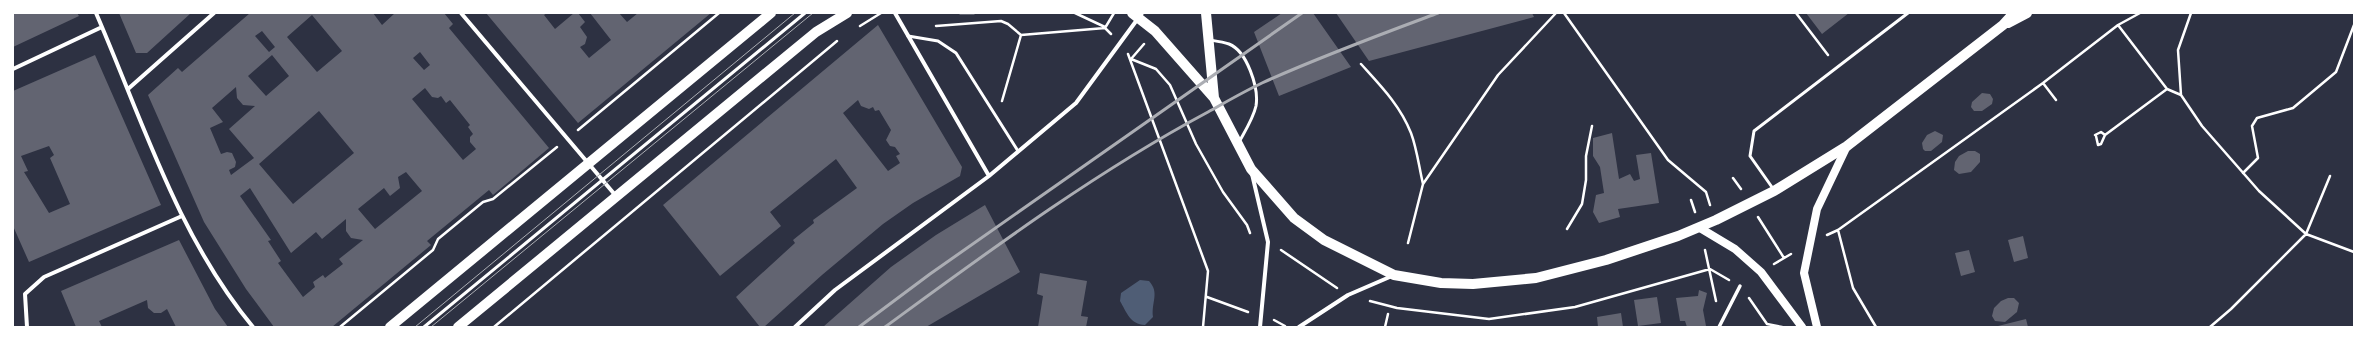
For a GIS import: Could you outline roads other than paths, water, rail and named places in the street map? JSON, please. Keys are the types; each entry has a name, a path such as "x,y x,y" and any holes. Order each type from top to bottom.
{"main road":[{"path":"390,327 771,13"},
{"path":"458,327 816,32 847,13"},
{"path":"1206,13 1214,98"},
{"path":"1138,15 1155,31 1214,98 1251,169 1272,195 1300,222 1324,240 1394,275 1441,283 1473,284 1536,278 1606,260 1700,228 1774,191 1847,146 2003,25 2014,13"},
{"path":"2003,25 2027,13"},
{"path":"1818,327 1804,273 1817,209 1847,146"},
{"path":"1700,228 1734,249 1761,272 1802,327"}],"street":[{"path":"96,13 182,216 234,304 253,327"},
{"path":"128,88 214,13"},
{"path":"461,13 617,197"},
{"path":"896,13 989,176"},
{"path":"795,327 835,290 989,176 1076,103 1138,15"},
{"path":"13,69 102,27"},
{"path":"1251,169 1268,242 1260,327"},
{"path":"27,327 26,294 44,277 182,216"},
{"path":"1298,327 1348,295 1394,275"},
{"path":"1720,325 1740,286"}],"lane":[{"path":"424,327 805,13"},
{"path":"1774,191 1750,156 1754,131 1908,13"},
{"path":"908,36 938,41 956,53 1018,151"},
{"path":"1209,40 1229,44 1238,50 1254,79 1257,96 1255,107 1238,145"}],"water":[{"path":"1140,280 1149,281 1155,294 1153,317 1145,325 1136,323 1132,320 1120,301 1121,293"}],"tram line":[{"path":"415,327 795,13"},
{"path":"431,327 813,13"}],"railway":[{"path":"859,327 930,274 1302,13"},
{"path":"885,327 1043,214 1083,187 1166,136 1235,97 1284,73 1438,13"}]}
